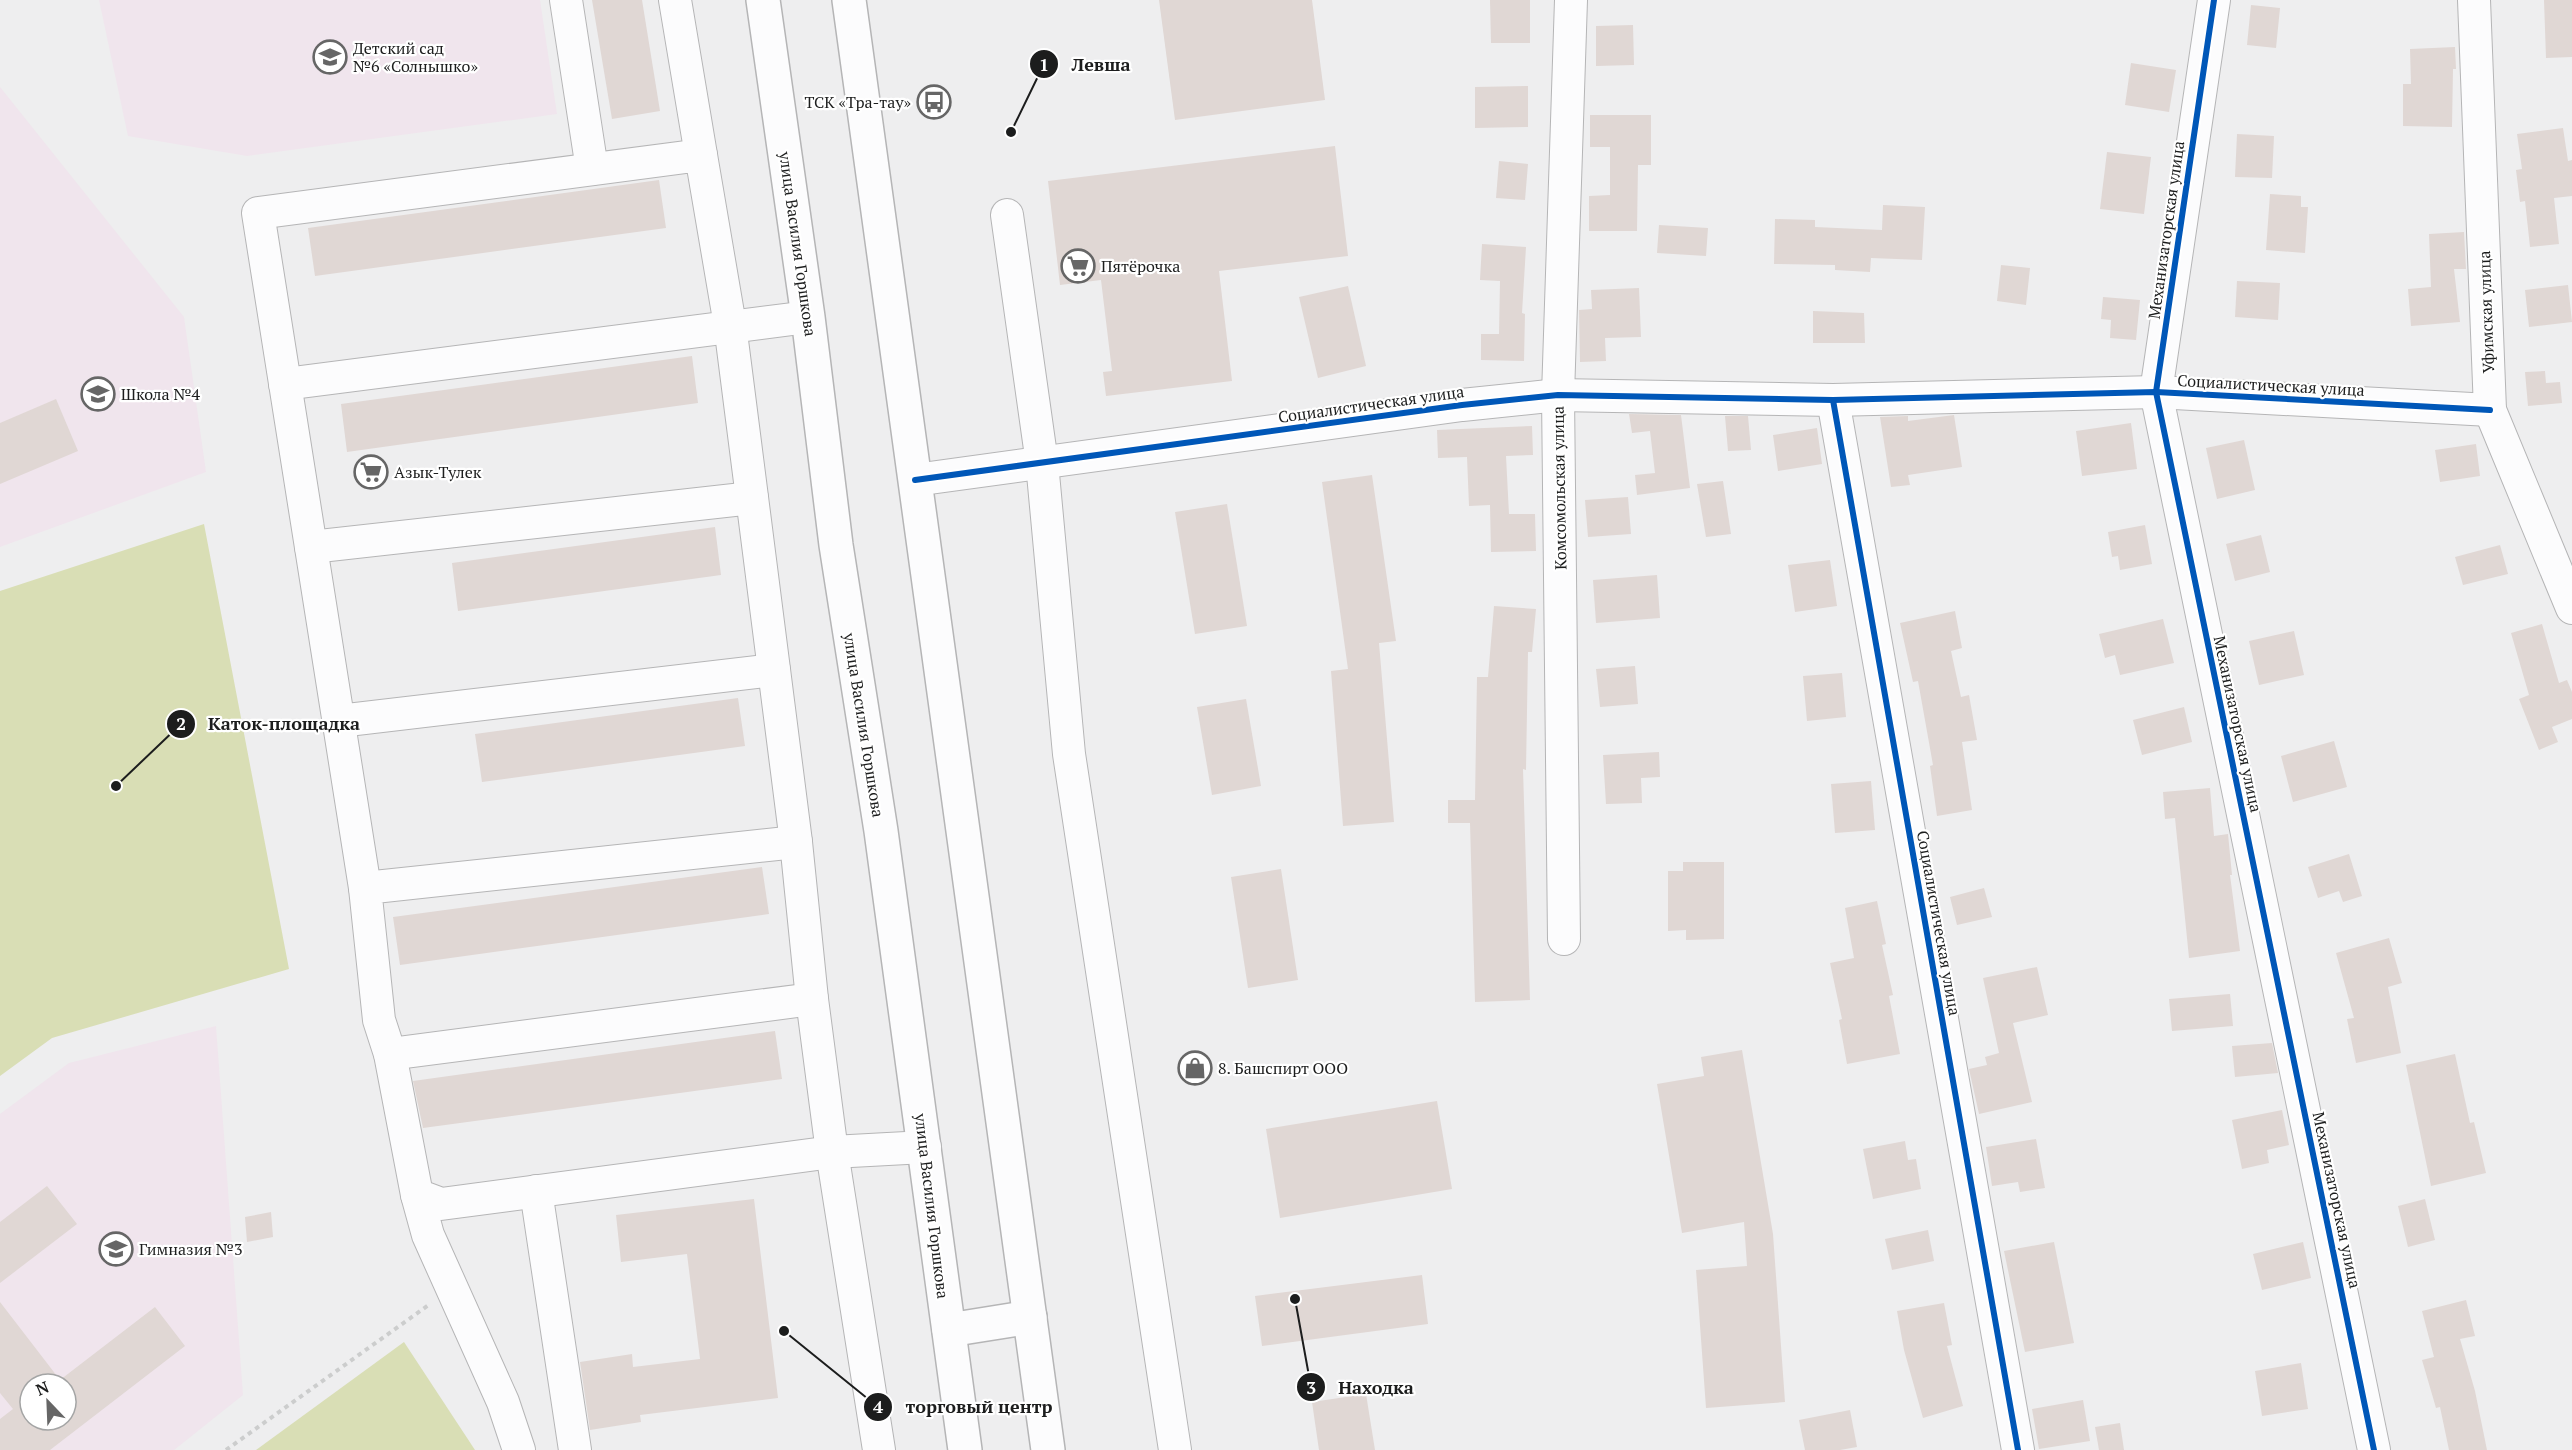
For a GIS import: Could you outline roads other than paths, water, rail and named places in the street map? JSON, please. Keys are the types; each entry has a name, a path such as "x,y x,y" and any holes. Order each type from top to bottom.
{"main road":[{"name":"улица Василия Горшкова","path":"763,0 808,317 836,545 873,773 965,1450"},
{"path":"849,0 1048,1450"},
{"path":"949,1330 1030,1317"}],"street":[{"path":"566,0 592,169"},
{"path":"675,0 730,325 796,842 812,999 832,1152 879,1450"},
{"name":"Комсомольская улица","path":"1564,939 1558,395 1571,0"},
{"name":"Механизаторская улица","path":"2214,0 2156,393 2374,1450"},
{"name":"Уфимская улица","path":"2474,0 2490,410 2572,608"},
{"path":"519,1450 503,1402 428,1235 417,1195 390,1054 379,1020 365,888 258,213 701,155"},
{"path":"1007,215 1042,463 1069,754 1175,1450"},
{"path":"285,384 730,325 808,317"},
{"name":"Социалистическая улица","path":"915,480 1462,405 1558,395 1833,400 2156,393 2490,410"},
{"name":"Социалистическая улица","path":"1833,400 2018,1450"},
{"path":"311,547 752,498"},
{"path":"339,721 774,670"},
{"path":"365,888 796,842"},
{"path":"390,1054 812,999"},
{"path":"417,1195 441,1204 832,1152 925,1147"},
{"path":"536,1191 575,1450"}],"place":[{"name":"Детский сад №6 «Солнышко»","path":"330,57"},
{"name":"ТСК «Тра-тау»","path":"934,102"},
{"name":"Левша","path":"1011,132"},
{"name":"Пятёрочка","path":"1078,266"},
{"name":"Школа №4","path":"98,394"},
{"name":"Азык-Тулек","path":"371,472"},
{"name":"Каток-площадка","path":"116,786"},
{"name":"8. Башспирт ООО","path":"1195,1068"},
{"name":"Гимназия №3","path":"116,1249"},
{"name":"Находка","path":"1295,1299"},
{"name":"торговый центр","path":"784,1331"}]}
